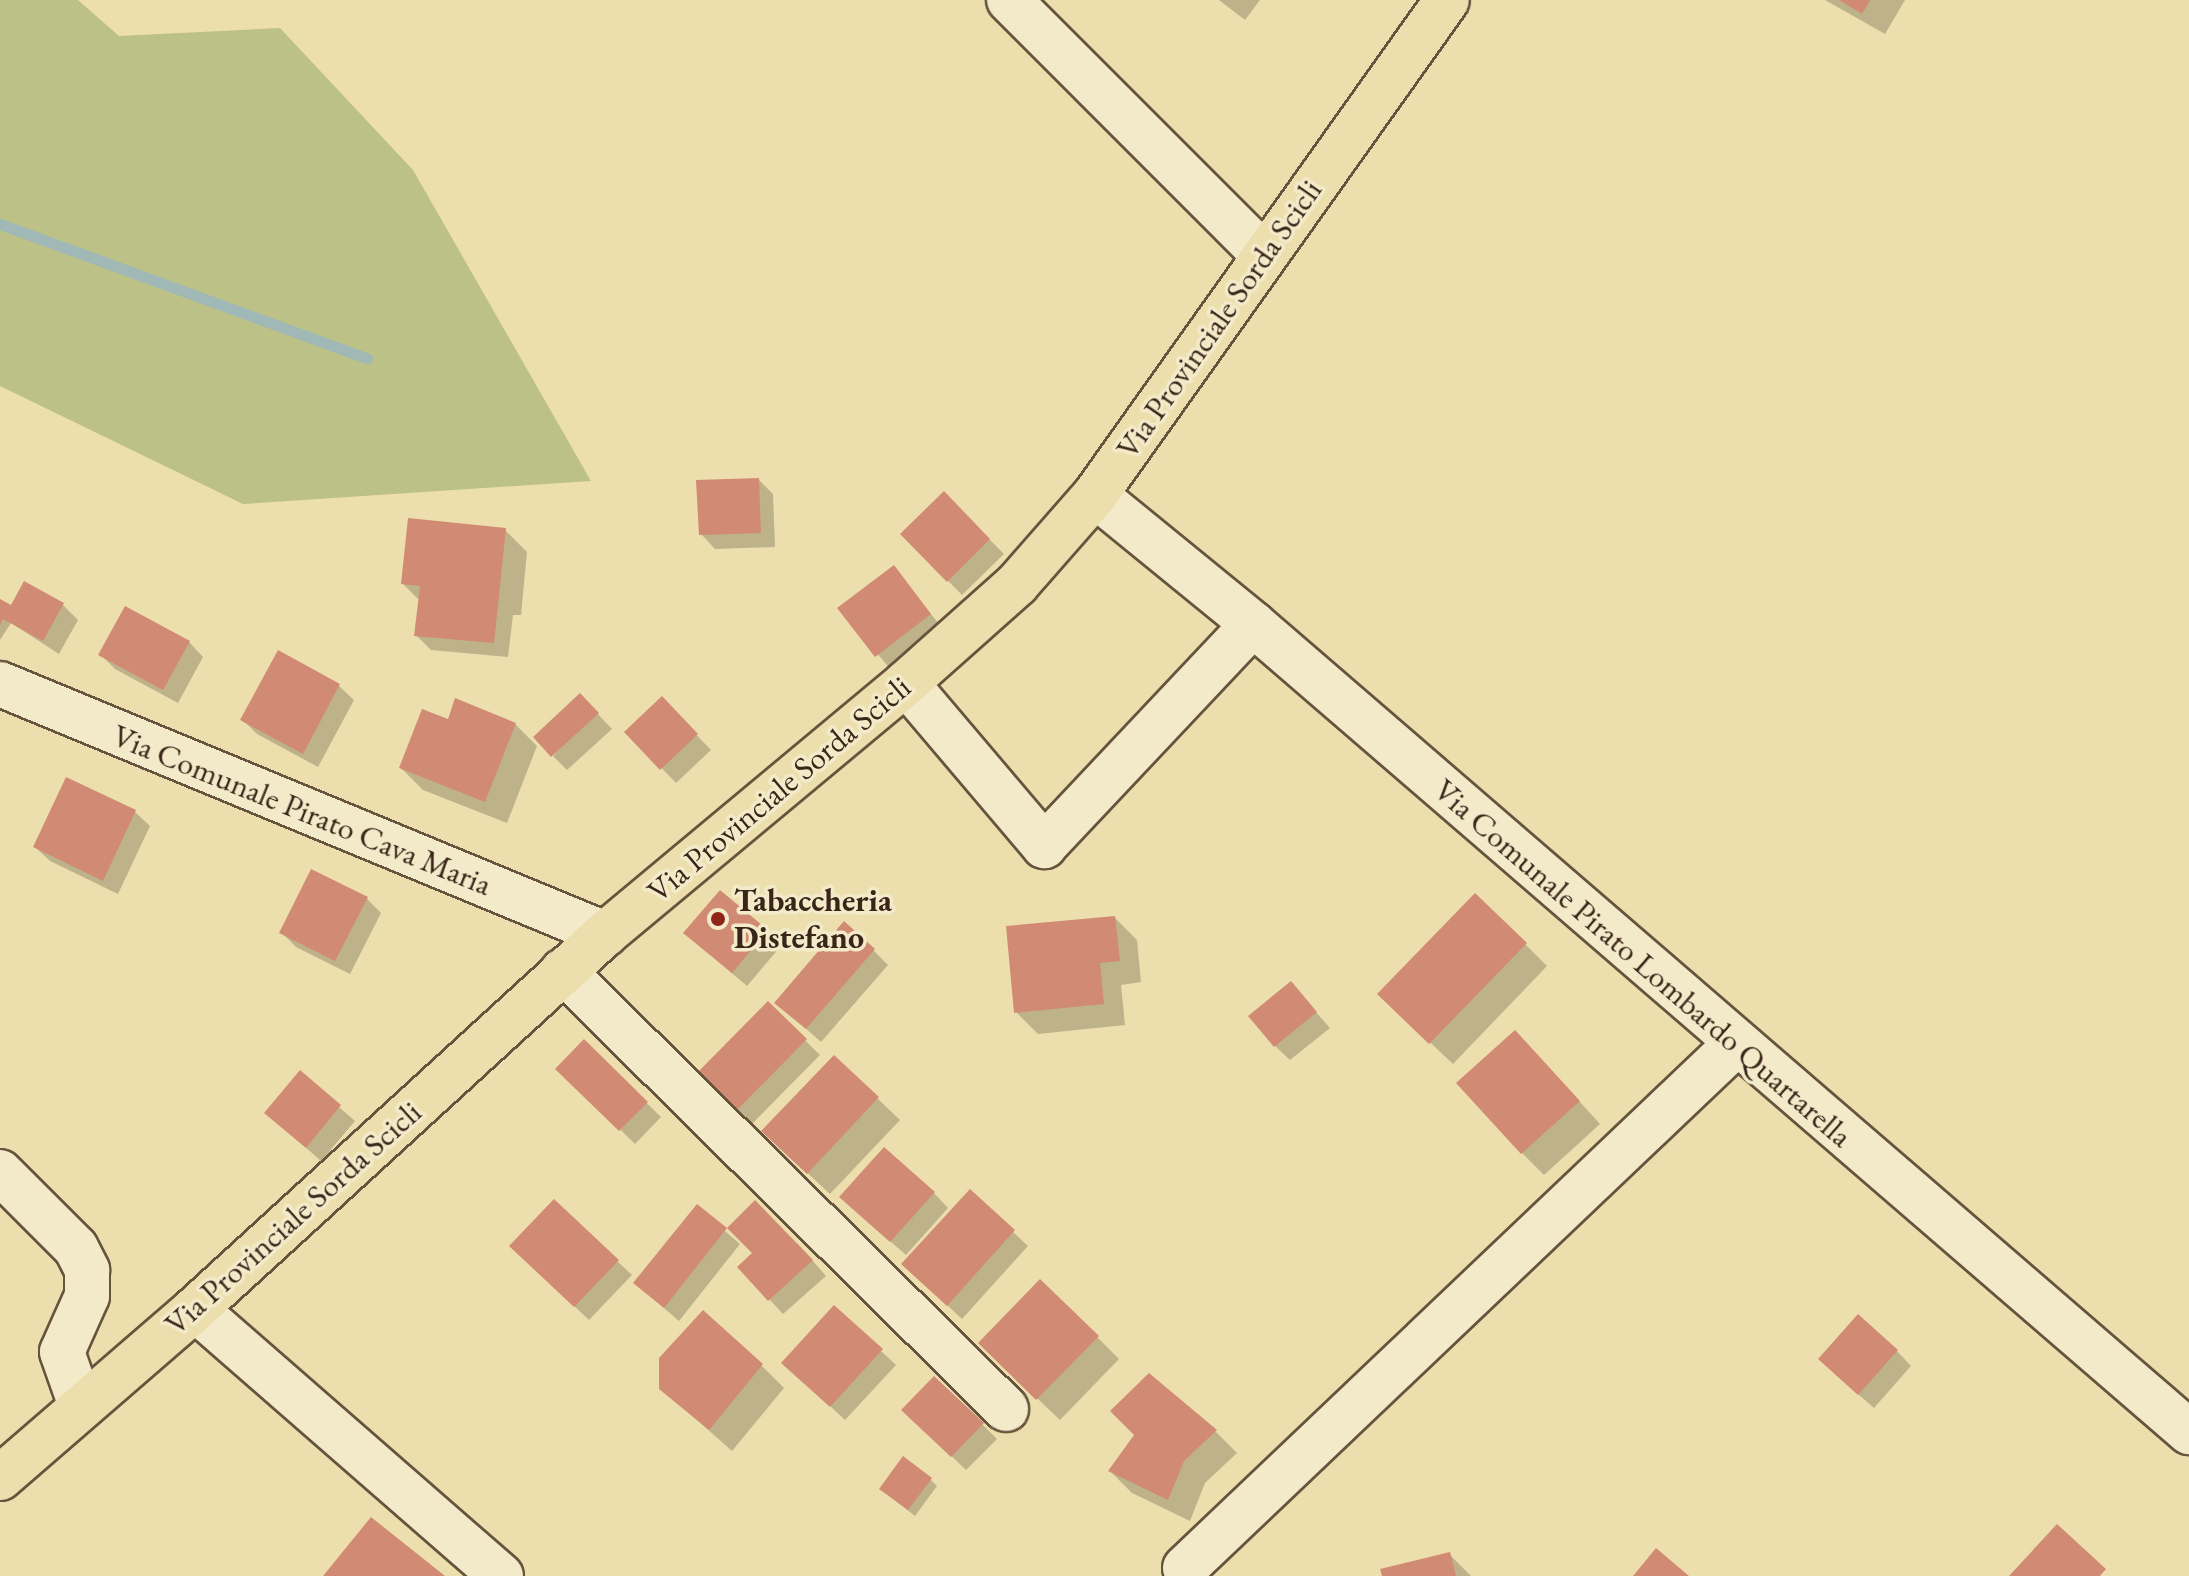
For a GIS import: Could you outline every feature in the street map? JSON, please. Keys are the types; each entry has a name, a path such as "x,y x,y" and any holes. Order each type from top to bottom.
{"main road":[{"name":"Via Provinciale Sorda Scicli","path":"0,1478 195,1309 605,934 906,683 1017,584 1095,495 1447,0"}],"street":[{"path":"1009,0 1264,255"},
{"name":"Via Comunale Pirato Lombardo Quartarella","path":"1095,495 1253,624 2189,1432"},
{"path":"906,683 1044,846 1253,624"},
{"name":"Via Comunale Pirato Cava Maria","path":"0,684 605,934"},
{"path":"563,971 1006,1409"},
{"path":"1185,1568 1736,1044"},
{"path":"0,1172 76,1248 87,1270 87,1296 62,1352 81,1406"},
{"path":"195,1309 501,1576"}],"green space":[{"path":"0,0 78,0 119,36 280,28 413,170 591,481 243,504 0,386"}],"building":[{"path":"1839,0 1870,0 1862,14"},
{"path":"759,478 761,533 699,535 696,480"},
{"path":"944,491 990,539 947,582 900,534"},
{"path":"408,518 506,528 494,643 414,636 420,586 401,584"},
{"path":"894,565 931,614 875,657 837,608"},
{"path":"24,581 64,603 43,641 3,619 0,625 0,599 11,605"},
{"path":"125,606 190,641 163,690 98,655"},
{"path":"278,650 340,684 303,754 240,720"},
{"path":"580,693 599,713 551,757 533,737"},
{"path":"662,696 698,734 660,770 624,732"},
{"path":"455,698 516,723 485,802 399,768 422,709 448,719"},
{"path":"66,777 136,810 103,881 33,847"},
{"path":"311,869 368,897 335,961 279,933"},
{"path":"720,890 768,930 732,973 683,933"},
{"path":"1475,893 1527,943 1429,1044 1377,994"},
{"path":"1115,916 1120,961 1100,963 1104,1004 1014,1013 1006,926"},
{"path":"844,921 875,949 806,1029 774,1003"},
{"path":"1291,981 1317,1012 1274,1047 1248,1016"},
{"path":"768,1001 807,1039 735,1112 696,1074"},
{"path":"1515,1030 1580,1101 1521,1154 1456,1083"},
{"path":"584,1039 648,1102 619,1131 555,1069"},
{"path":"834,1055 879,1097 807,1174 761,1131"},
{"path":"300,1070 341,1105 306,1148 264,1113"},
{"path":"884,1147 935,1192 890,1242 839,1197"},
{"path":"970,1189 1015,1230 947,1306 901,1264"},
{"path":"554,1199 619,1260 574,1307 509,1246"},
{"path":"755,1200 813,1260 768,1301 737,1267 752,1253 727,1228"},
{"path":"697,1204 727,1228 664,1308 633,1283"},
{"path":"1040,1279 1099,1336 1036,1400 978,1343"},
{"path":"834,1305 883,1349 830,1407 781,1363"},
{"path":"703,1310 763,1364 709,1430 659,1389 659,1358"},
{"path":"1858,1314 1898,1350 1858,1395 1818,1359"},
{"path":"1149,1373 1217,1430 1184,1461 1168,1500 1108,1471 1134,1435 1110,1411"},
{"path":"934,1376 984,1423 951,1457 901,1410"},
{"path":"903,1456 932,1478 908,1510 879,1489"},
{"path":"371,1517 445,1576 323,1576"},
{"path":"2057,1524 2106,1569 2100,1576 2009,1576"},
{"path":"1656,1548 1689,1576 1633,1576"},
{"path":"1450,1552 1456,1576 1382,1576 1380,1569"}],"waterway":[{"path":"0,224 367,358"}],"place":[{"name":"Tabaccheria Distefano","path":"718,919"}]}
